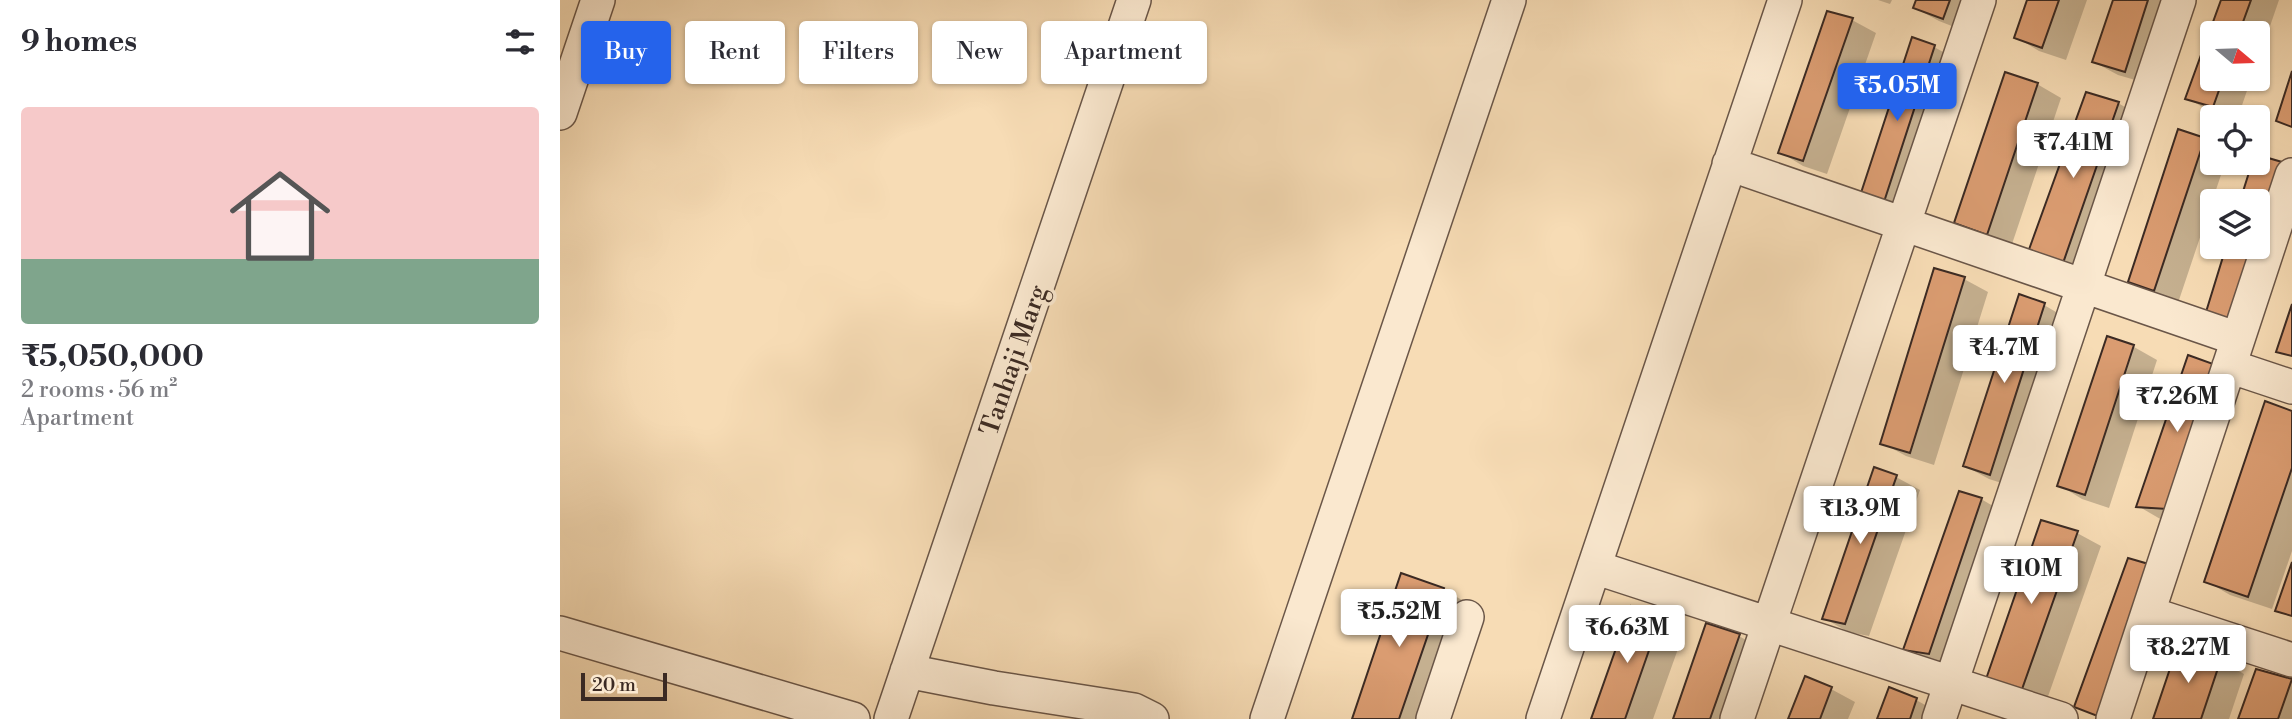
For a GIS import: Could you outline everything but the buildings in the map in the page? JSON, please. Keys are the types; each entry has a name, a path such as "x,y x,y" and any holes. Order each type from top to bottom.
{"street":[{"path":"560,113 598,0"},
{"name":"Tanhaji Marg","path":"891,719 1134,0"},
{"path":"1267,719 1508,0"},
{"path":"1543,719 1785,0"},
{"path":"1737,719 1979,0"},
{"path":"1939,719 2179,0"},
{"path":"1729,164 2082,286 2234,352 2292,387"},
{"path":"2113,719 2292,175"},
{"path":"1594,567 2061,719"},
{"path":"2148,613 2292,660"},
{"path":"1433,719 1467,617"},
{"path":"560,633 853,719"},
{"path":"907,671 1133,710 1152,719"}]}
